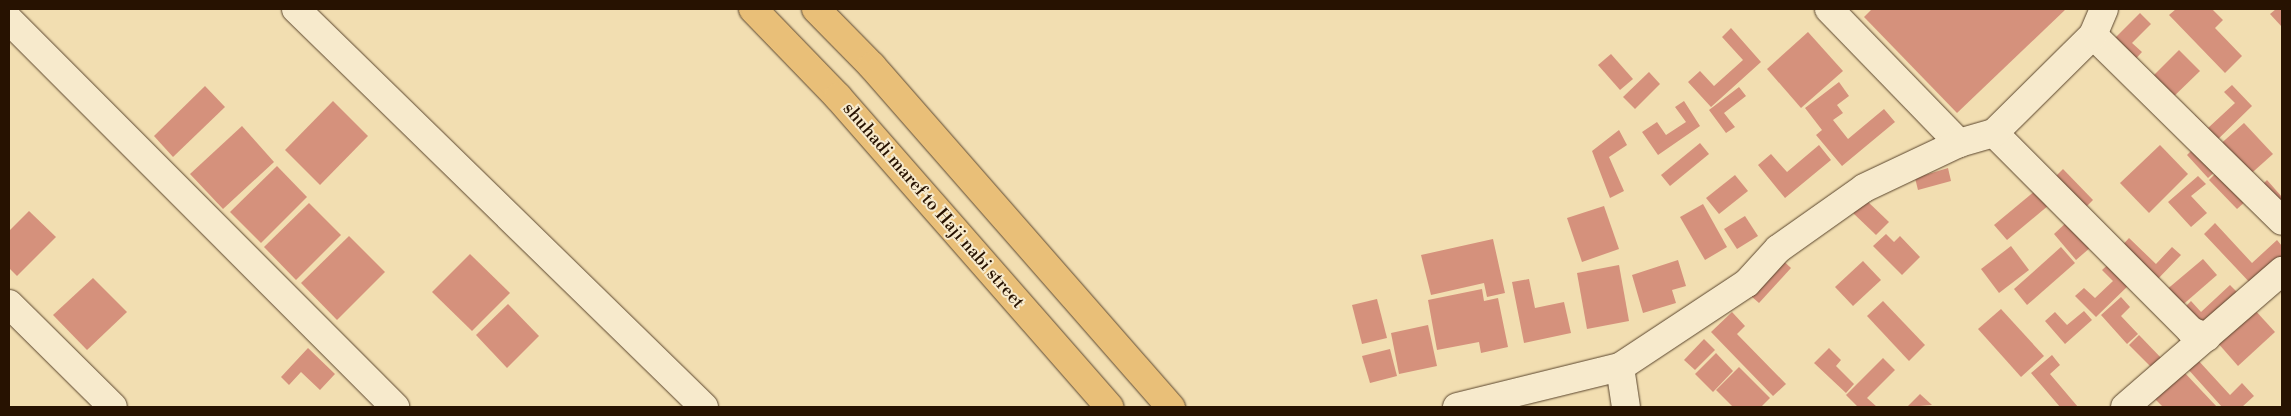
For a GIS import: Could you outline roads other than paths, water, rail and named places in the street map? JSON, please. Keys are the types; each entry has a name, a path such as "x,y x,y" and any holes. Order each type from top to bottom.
{"main road":[{"name":"shuhadi maref to Haji nabi street","path":"753,9 838,97 1110,407"},
{"path":"816,9 872,66 1171,407"}],"street":[{"path":"296,9 704,407"},
{"path":"1829,9 1959,142"},
{"path":"1457,407 1507,402 1555,381 1620,367 1747,283 1778,249 1864,188 1959,142 1994,133 2093,35 2104,9"},
{"path":"14,20 395,407"},
{"path":"2093,35 2282,221"},
{"path":"1994,133 2191,331 2207,337"},
{"path":"2125,407 2282,271"},
{"path":"9,304 113,407"},
{"path":"1620,367 1626,407"}]}
